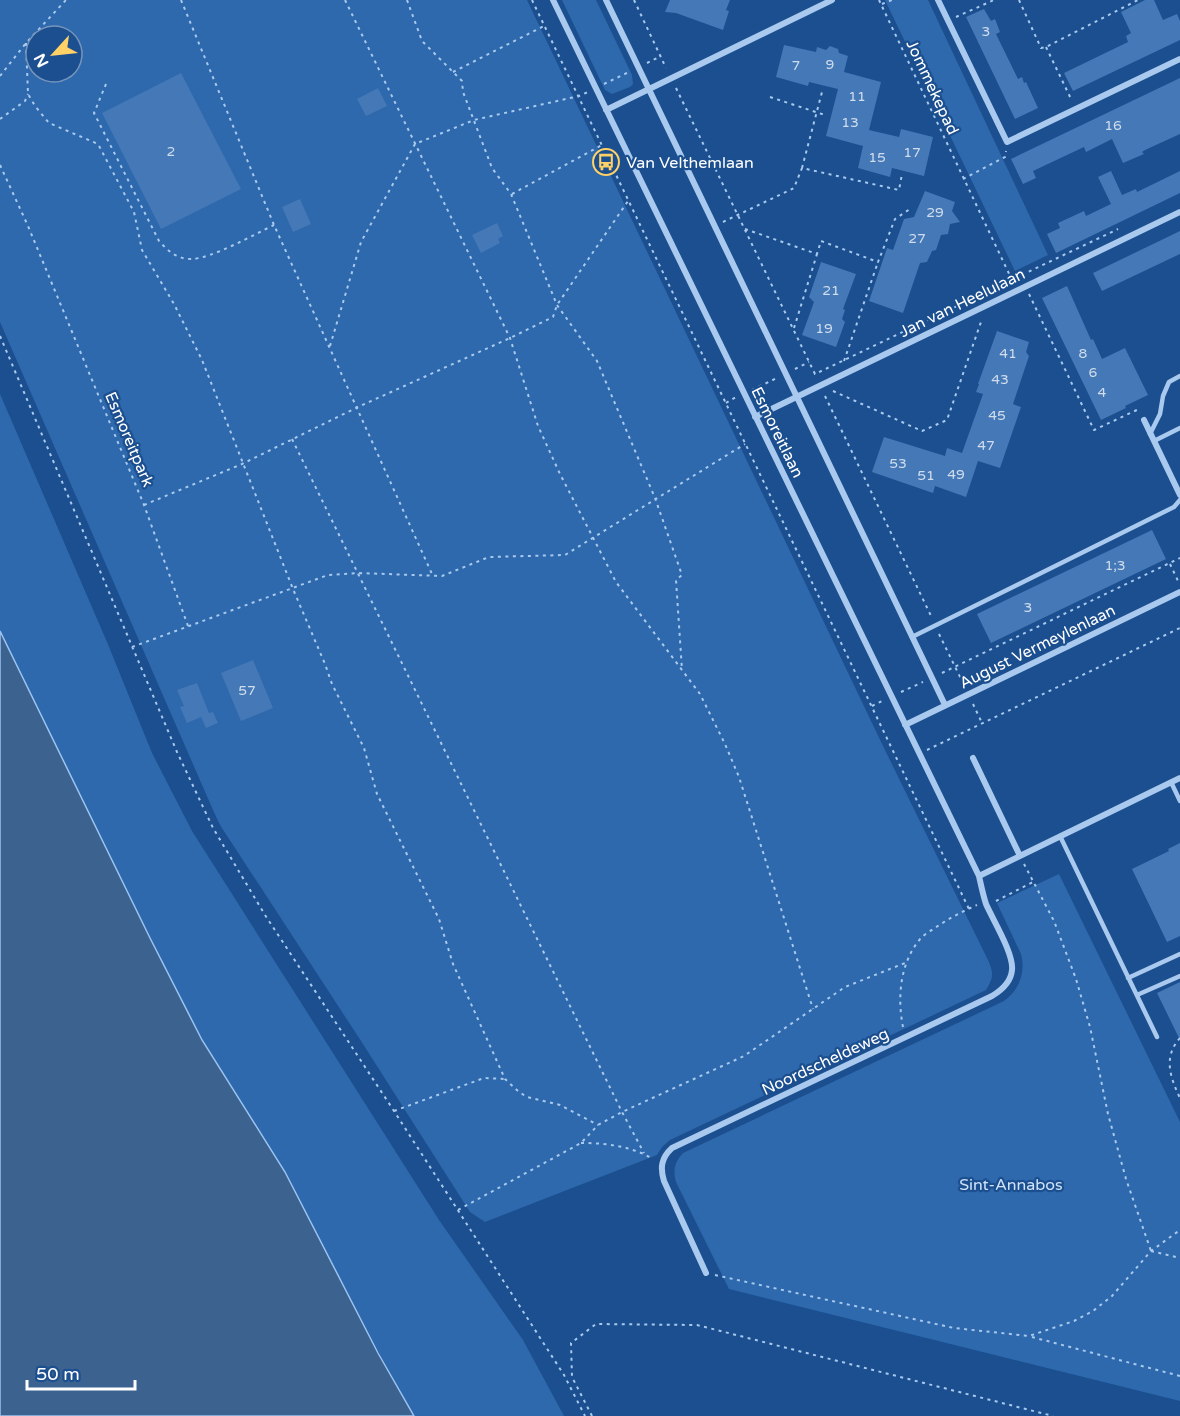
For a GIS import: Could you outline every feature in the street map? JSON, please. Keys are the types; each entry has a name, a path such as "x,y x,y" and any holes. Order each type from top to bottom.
{"street":[{"name":"Esmoreitlaan","path":"553,0 979,876"},
{"name":"Esmoreitlaan","path":"606,0 945,705"},
{"path":"606,110 832,0"},
{"path":"938,0 1007,142 1180,59"},
{"name":"Jan van Heelulaan","path":"755,417 1180,212"},
{"path":"1144,420 1180,495"},
{"name":"August Vermeylenlaan","path":"905,725 1180,592"},
{"path":"973,758 1020,856"},
{"path":"979,876 1180,778"},
{"name":"Noordscheldeweg","path":"706,1273 664,1181 662,1162 668,1152 672,1148 1002,990 1010,979 1013,969 1011,957 985,900 979,876"}],"lane":[{"path":"1150,434 1160,414 1163,396 1169,382 1180,376"},
{"path":"1154,441 1180,428"},
{"path":"912,636 1174,507 1180,500"},
{"path":"1172,783 1180,801"},
{"path":"1060,836 1157,1037"},
{"path":"1128,978 1180,954"},
{"path":"1137,995 1180,976"}],"path":[{"path":"44,24 66,0"},
{"path":"181,0 274,225 433,576"},
{"path":"345,0 510,338 538,426 560,474 616,582 700,694 725,744 739,777 813,1009"},
{"path":"407,0 422,41 462,81 463,92 492,168 511,194 557,305 597,362 655,498 682,574 676,580 682,670"},
{"path":"532,0 969,909"},
{"path":"634,0 666,68"},
{"name":"Jommekepad","path":"879,0 1017,291"},
{"path":"882,4 892,0"},
{"path":"948,20 994,0"},
{"path":"1018,0 1041,48 1138,0"},
{"path":"453,72 545,26"},
{"path":"0,76 24,46"},
{"path":"1046,47 1076,109"},
{"path":"330,346 361,242 416,144 474,120 579,96 661,56"},
{"path":"671,78 982,723"},
{"path":"28,84 28,94 34,106 49,123 98,144 134,212 142,250 174,304 202,360 332,684 364,748 377,794 439,920 453,964 505,1079 527,1097 560,1105 598,1125"},
{"path":"106,84 94,113 159,242 169,252 192,259 204,256 274,225"},
{"path":"715,226 794,188 802,168 822,92"},
{"path":"0,119 25,100 28,94"},
{"path":"770,97 825,115"},
{"path":"963,179 1005,158 1007,142"},
{"path":"511,194 602,145"},
{"name":"Esmoreitpark","path":"0,165 28,226 144,505 242,464 357,407 510,338 553,316 557,305 628,200"},
{"path":"802,168 899,190 903,174"},
{"path":"838,377 895,219 910,209"},
{"path":"745,229 817,254"},
{"path":"815,374 1117,230"},
{"path":"793,330 821,241 878,262"},
{"path":"1025,286 1094,430 1138,409 1144,420"},
{"path":"820,385 922,432 939,424 947,420 987,305"},
{"path":"0,336 177,752 213,828 265,915 564,1375 585,1416"},
{"path":"726,402 809,362"},
{"path":"292,439 644,1153 602,1143 581,1143"},
{"path":"132,647 328,575 358,573 442,576 489,557 564,555 745,444"},
{"path":"144,505 188,626"},
{"path":"872,706 1180,558"},
{"path":"1169,563 1180,586"},
{"path":"919,753 1180,628"},
{"path":"1020,856 1054,921 1076,979 1090,1027 1108,1114 1123,1168 1151,1251"},
{"path":"905,1038 900,1012 901,985 905,963 921,937 948,919 985,900 994,902 1033,882"},
{"path":"458,1210 581,1143 598,1125 622,1112 744,1056 845,987 905,963"},
{"path":"1180,1038 1168,1059 1171,1076 1180,1098"},
{"path":"394,1111 484,1078 505,1079"},
{"path":"1029,1336 1074,1321 1093,1311 1112,1296 1151,1251 1180,1230"},
{"path":"1151,1251 1180,1258"},
{"path":"706,1273 954,1328 1029,1336 1180,1376"},
{"path":"592,1416 572,1377 571,1343 596,1324 608,1324 697,1325 1053,1416"}],"green space":[{"path":"0,0 527,0 883,746 987,958 991,968 991,982 986,990 670,1140 657,1155 485,1222 470,1212 220,825 0,322"},
{"path":"562,0 596,0 632,75 633,84 630,87 612,94 605,90"},
{"path":"885,0 928,0 1048,255 1015,271"},
{"path":"0,394 107,642 152,753 192,831 439,1220 523,1340 564,1416 414,1416 285,1172 202,1040 0,631"},
{"name":"Sint-Annabos","path":"1059,874 1180,1122 1180,1401 729,1289 676,1182 675,1167 683,1153 1009,997 1020,981 1023,968 1021,954 997,903"}],"shaded area":[{"path":"0,631 202,1040 285,1172 378,1353 414,1416 0,1416"}],"building":[{"path":"670,0 730,0 723,30 676,13 665,12"},
{"path":"1145,0 1154,0 1163,20 1177,14 1180,21 1180,40 1073,91 1064,73 1128,42 1126,36 1131,33 1121,12"},
{"path":"984,9 991,21 995,19 1000,32 996,34 1018,79 1022,77 1024,83 1026,82 1038,108 1015,119 966,17"},
{"path":"784,45 816,52 817,47 826,50 830,46 838,49 839,53 848,56 844,72 881,82 869,130 899,137 901,129 933,137 924,176 892,168 890,177 858,168 863,146 826,136 838,89 809,82 808,86 776,77"},
{"path":"181,73 241,189 161,229 102,113"},
{"path":"1180,78 1180,134 1123,163 1112,139 1086,152 1084,147 1033,171 1036,178 1023,184 1011,159"},
{"path":"378,88 387,106 366,116 357,99"},
{"path":"1111,171 1122,195 1136,189 1137,192 1180,171 1180,193 1056,253 1047,234 1060,228 1058,223 1084,211 1086,216 1111,204 1098,177"},
{"path":"925,191 955,202 952,211 960,222 950,224 948,234 941,235 936,250 932,251 927,262 920,263 903,313 869,301 887,248 893,250 904,219 914,217"},
{"path":"300,199 311,224 293,232 282,207"},
{"path":"497,223 503,236 498,239 500,243 481,253 472,235"},
{"path":"1180,231 1180,254 1102,291 1093,273"},
{"path":"821,262 856,274 843,309 845,310 842,319 845,322 836,347 802,335 814,302 809,297"},
{"path":"1067,286 1102,359 1125,348 1148,395 1101,420 1042,298"},
{"path":"997,331 1029,342 1026,352 1029,356 1013,404 1021,407 1000,468 978,461 966,497 935,486 933,493 872,472 884,437 945,456 947,448 962,453 983,394 976,392"},
{"path":"1152,530 1166,559 991,643 977,614"},
{"path":"253,660 273,708 241,721 221,673"},
{"path":"197,683 209,713 213,712 218,723 206,728 201,717 187,723 180,707 184,706 177,690"},
{"path":"1180,843 1180,936 1167,942 1132,869"},
{"path":"1180,982 1180,1040 1157,993"}],"place":[{"name":"Van Velthemlaan","path":"606,162"}]}
